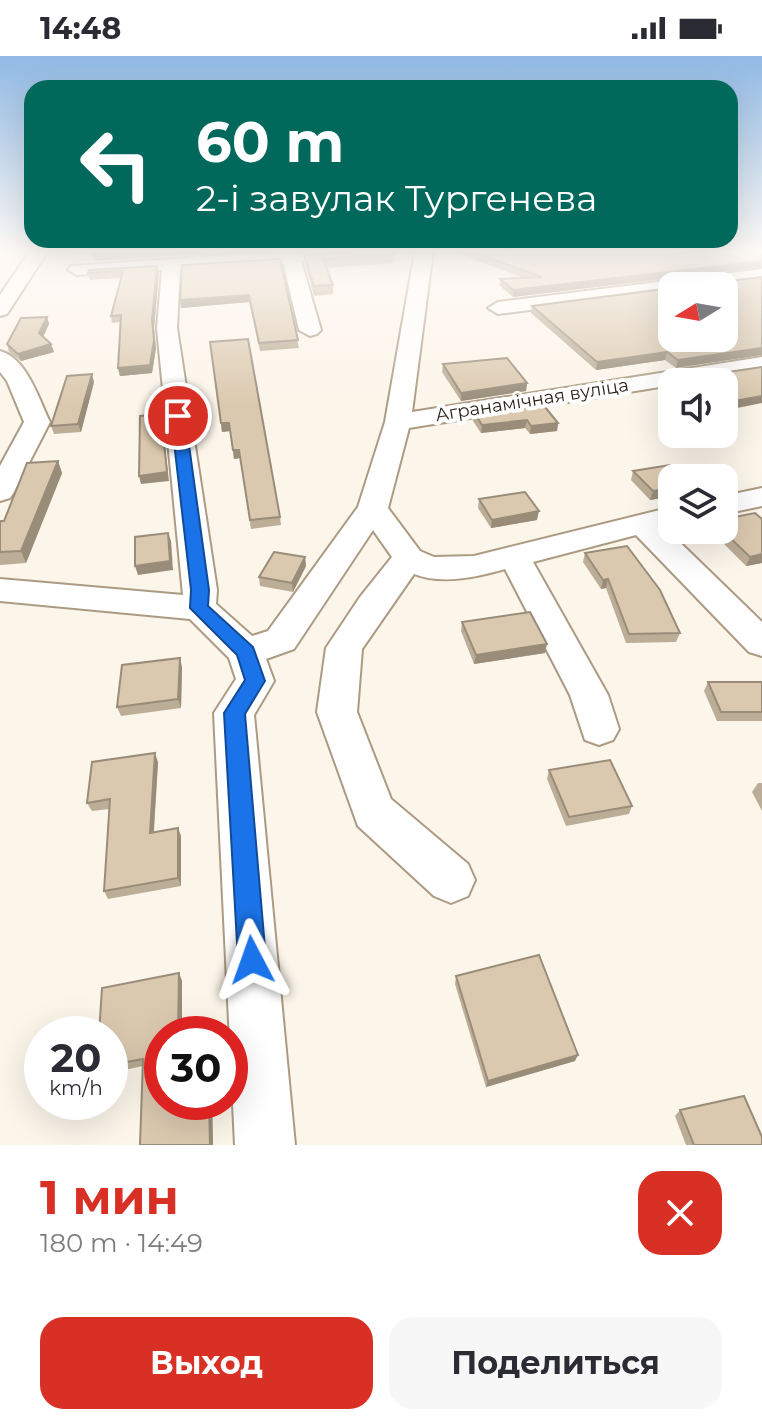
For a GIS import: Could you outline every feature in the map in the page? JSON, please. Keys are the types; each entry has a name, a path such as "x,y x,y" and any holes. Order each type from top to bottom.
{"street":[{"path":"169,302 167,328 200,590 199,608"},
{"path":"303,302 310,330"},
{"path":"246,652 281,640 373,508 398,422 416,302"},
{"path":"498,308 547,302"},
{"path":"0,358 18,379 37,422 0,492"},
{"name":"Агранамічная вуліца","path":"398,422 762,364"},
{"path":"738,502 762,497"},
{"path":"373,508 409,558 429,568 474,567 657,520 762,643"},
{"path":"514,556 589,695 599,729"},
{"path":"409,558 344,648 337,712 374,812 451,880"},
{"path":"0,590 199,608 246,652 255,681 234,713 265,1145"}],"building":[{"path":"115,302 154,302 154,340 150,365 118,368 121,315 111,316"},
{"path":"250,302 290,302 298,340 259,343"},
{"path":"565,302 658,302 658,352 667,352 597,362 532,306"},
{"path":"738,302 762,302 762,348 738,351"},
{"path":"47,317 39,333 51,344 18,354 7,344 21,318"},
{"path":"248,339 280,517 250,520 239,450 233,450 229,423 221,423 210,342"},
{"path":"667,352 734,352 678,360"},
{"path":"507,358 527,383 461,393 443,364"},
{"path":"762,367 762,396 738,400 738,371"},
{"path":"92,374 78,424 51,426 67,376"},
{"path":"541,402 558,423 531,426 527,420 482,425 474,412"},
{"path":"161,414 167,472 139,476 140,416"},
{"path":"58,461 21,551 0,552 0,523 4,521 27,463"},
{"path":"658,467 658,490 653,491 633,471"},
{"path":"525,492 539,511 492,520 479,499"},
{"path":"755,513 762,519 762,554 750,557 737,544 738,516"},
{"path":"168,533 170,561 135,566 135,537"},
{"path":"627,546 660,590 680,633 629,634 608,579 603,580 585,553"},
{"path":"274,552 305,557 292,583 259,577"},
{"path":"530,612 547,644 476,655 462,622"},
{"path":"180,658 178,699 117,707 122,665"},
{"path":"708,682 762,682 762,712 721,712"},
{"path":"155,753 150,833 178,828 178,878 104,891 110,799 87,803 92,762"},
{"path":"610,760 632,806 569,817 549,770"},
{"path":"539,955 578,1055 488,1081 456,976"},
{"path":"179,973 178,1016 144,1016 144,1120 209,1120 210,1145 140,1145 143,1059 128,1062 128,1016 100,1016 102,988"},
{"path":"744,1096 762,1137 762,1145 694,1145 680,1110"}],"route":[{"path":"178,416 200,590 199,608 246,652 255,681 234,713 252,960"}]}
